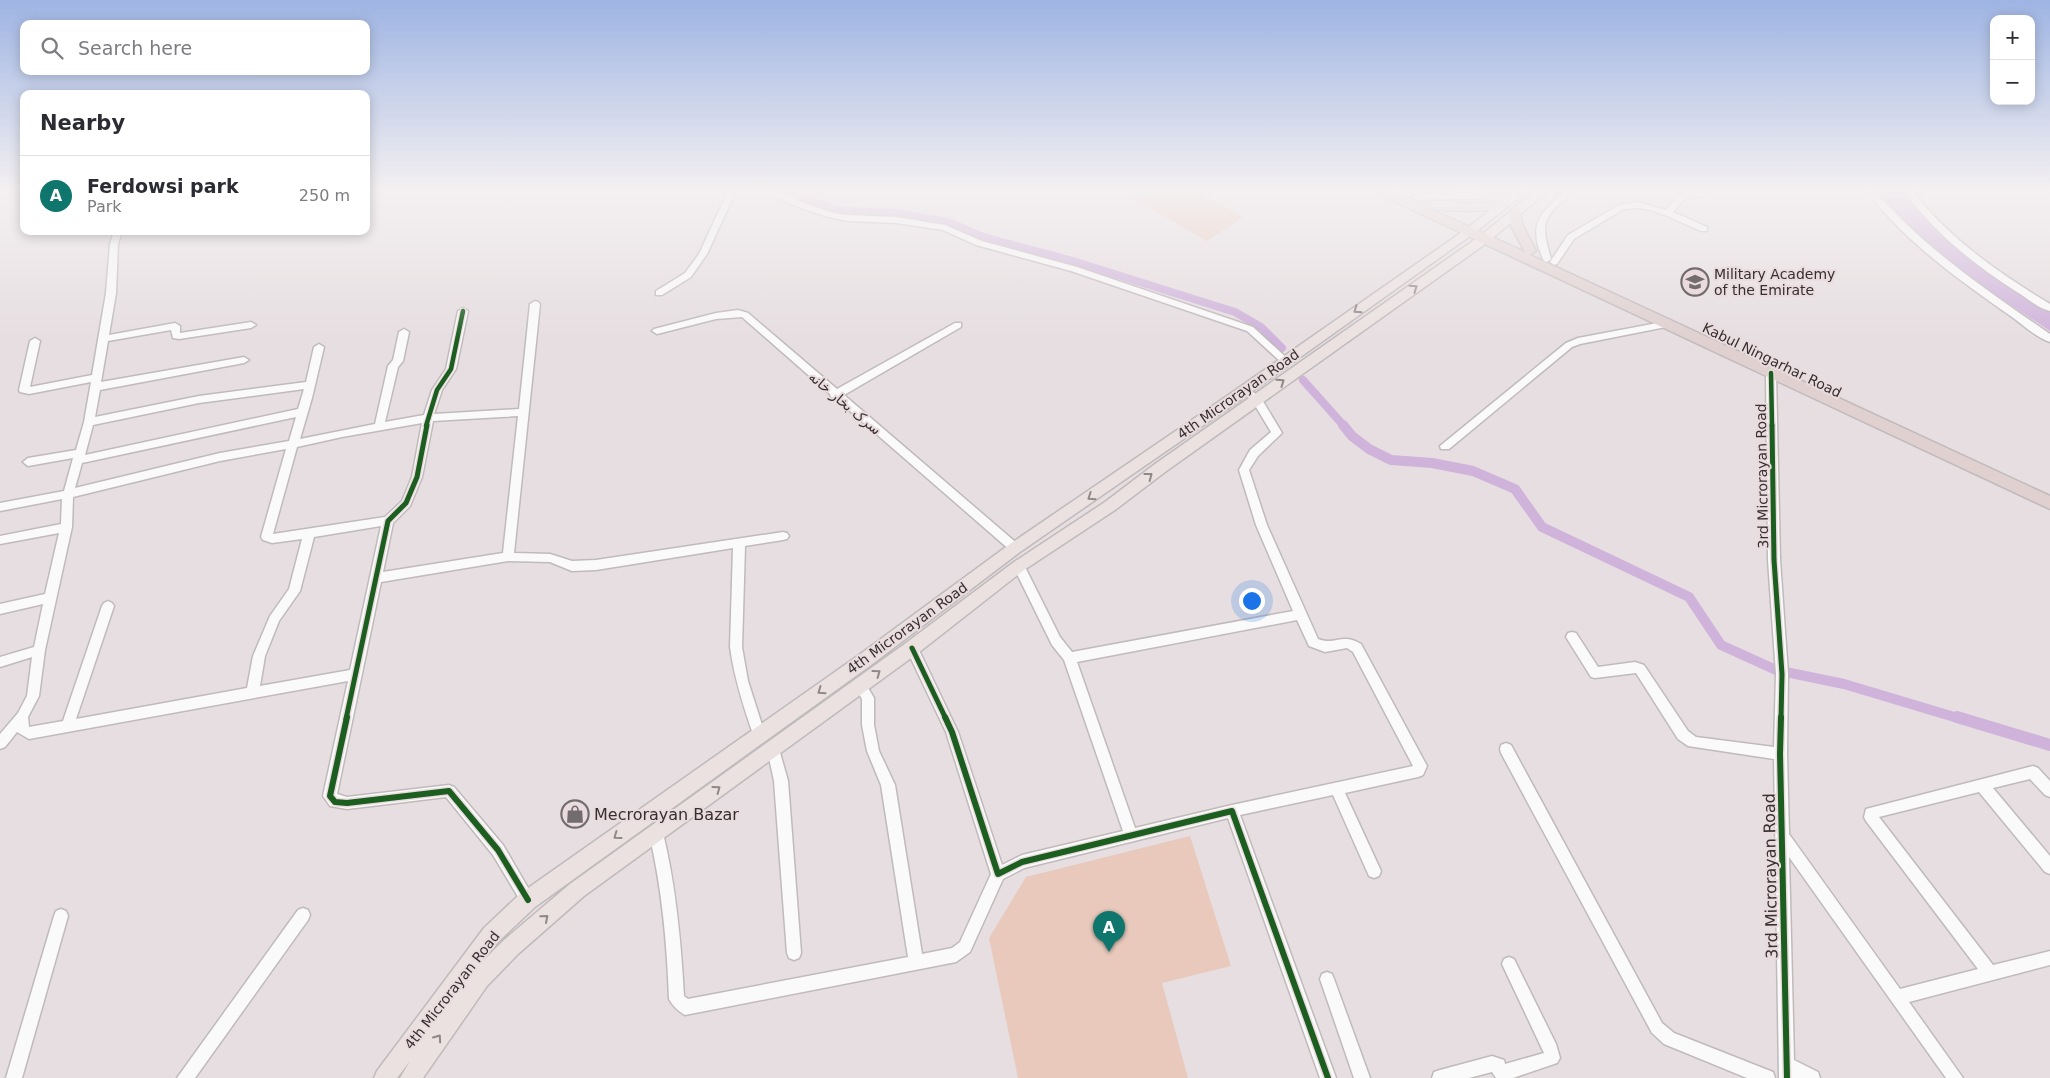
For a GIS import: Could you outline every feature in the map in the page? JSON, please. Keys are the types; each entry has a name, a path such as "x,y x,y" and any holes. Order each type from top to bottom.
{"highway":[{"name":"Kabul Ningarhar Road","path":"1494,239 1771,373 2050,503"},
{"name":"Kabul Ningarhar Road","path":"1496,239 1530,251 2050,496"},
{"path":"1524,239 1530,251"}],"main road":[{"name":"4th Microrayan Road","path":"415,1070 480,979 512,947 577,890 912,648 1019,566 1110,506 1251,395 1285,361 1457,239"},
{"name":"4th Microrayan Road","path":"384,1078 491,935 528,900 766,730 1015,548 1251,395 1482,239"},
{"path":"766,730 779,744"},
{"path":"402,1054 415,1070"}],"street":[{"path":"0,743 22,717 32,696 39,650 66,527 68,494 89,422 111,293 115,239"},
{"path":"659,293 688,275 703,254 710,239"},
{"path":"971,239 1074,269 1250,329 1285,361"},
{"path":"1543,239 1551,261"},
{"path":"1551,261 1568,239"},
{"path":"1916,239 1933,256 2050,339"},
{"path":"1953,239 2011,285 2050,308"},
{"path":"508,557 535,304"},
{"path":"462,311 451,369 438,390 428,418 417,477 406,503 388,521 378,578 330,796 335,802 347,803 448,791 498,850 528,900"},
{"name":"سرک بخار خانه","path":"657,331 712,317 741,313 1015,548"},
{"path":"1445,446 1569,345 1578,341 1668,324"},
{"path":"103,339 175,326 176,336 179,336 251,325"},
{"path":"835,395 958,325"},
{"path":"379,427 393,366 398,361 404,332"},
{"path":"35,341 24,390 29,391 165,373 244,360"},
{"path":"319,347 303,412 267,537 272,539 388,521"},
{"name":"3rd Microrayan Road","path":"1771,373 1774,560 1781,671 1780,754 1787,1071"},
{"path":"89,422 203,399 310,385"},
{"path":"998,874 1022,862 1131,835 1418,771 1420,766 1357,648 1349,642 1325,647 1313,642 1268,541 1248,492 1244,470 1254,453 1277,433 1251,395"},
{"path":"28,462 80,456 303,412"},
{"path":"0,507 68,494 220,457 428,418 522,412"},
{"path":"0,540 66,527"},
{"path":"253,692 259,656 274,619 294,591 309,533"},
{"path":"378,578 508,557 550,558 572,566 596,565 783,536"},
{"path":"739,543 737,663 740,677 766,730"},
{"path":"1019,566 1056,641 1069,658 1131,835"},
{"path":"0,609 50,598"},
{"path":"66,727 108,606"},
{"path":"1069,658 1301,614"},
{"path":"1572,637 1595,673 1635,667 1640,669 1683,736 1688,740 1780,754"},
{"path":"656,832 671,908 677,999 685,1007 956,956 965,947 998,874 952,732 912,648"},
{"path":"0,662 39,650"},
{"path":"22,717 23,730 29,733 357,674"},
{"path":"860,685 868,698 868,725 873,750 888,785 916,963"},
{"path":"779,744 780,781 794,953"},
{"path":"1506,749 1657,1028 1669,1039 1767,1078"},
{"path":"1991,974 1871,817 1871,813 2033,772 2050,791"},
{"path":"1982,785 2050,867"},
{"path":"1337,789 1374,871"},
{"path":"1232,811 1328,1078"},
{"path":"1782,836 1955,1078"},
{"path":"185,1078 303,915"},
{"path":"14,1078 61,916"},
{"path":"1898,997 2050,958"},
{"path":"1440,1078 1492,1064 1498,1066 1504,1075 1552,1058 1551,1049 1509,964"},
{"path":"1327,980 1362,1078"},
{"path":"1787,1071 1808,1077"}],"shaded area":[{"path":"1922,239 1951,239 1993,276 2050,312 2050,331 1978,283"},
{"path":"1190,836 1231,966 1162,983 1188,1078 1018,1078 989,938 1026,877"}],"waterway":[{"path":"992,239 1073,261 1235,312 1261,327 1282,348"},
{"path":"1303,380 1344,426"},
{"path":"1343,425 1352,436 1369,449 1391,460 1432,463 1473,471 1515,489 1542,527 1689,597 1721,645 1776,670 1844,684 1961,719"},
{"path":"1957,717 2050,745"}],"cycle path":[{"path":"463,311 451,369 437,390 428,418 417,477 406,503 388,521 330,796 335,802 347,803 449,791 498,850 528,900"},
{"path":"1771,373 1774,560 1782,674 1780,754 1787,1078"},
{"path":"912,648 952,732 998,874 1022,862 1232,811 1328,1078"}],"place":[{"name":"Military Academy of the Emirate","path":"1695,282"},
{"name":"Mecrorayan Bazar","path":"575,814"},
{"name":"Ferdowsi park","path":"1109,952"}]}
